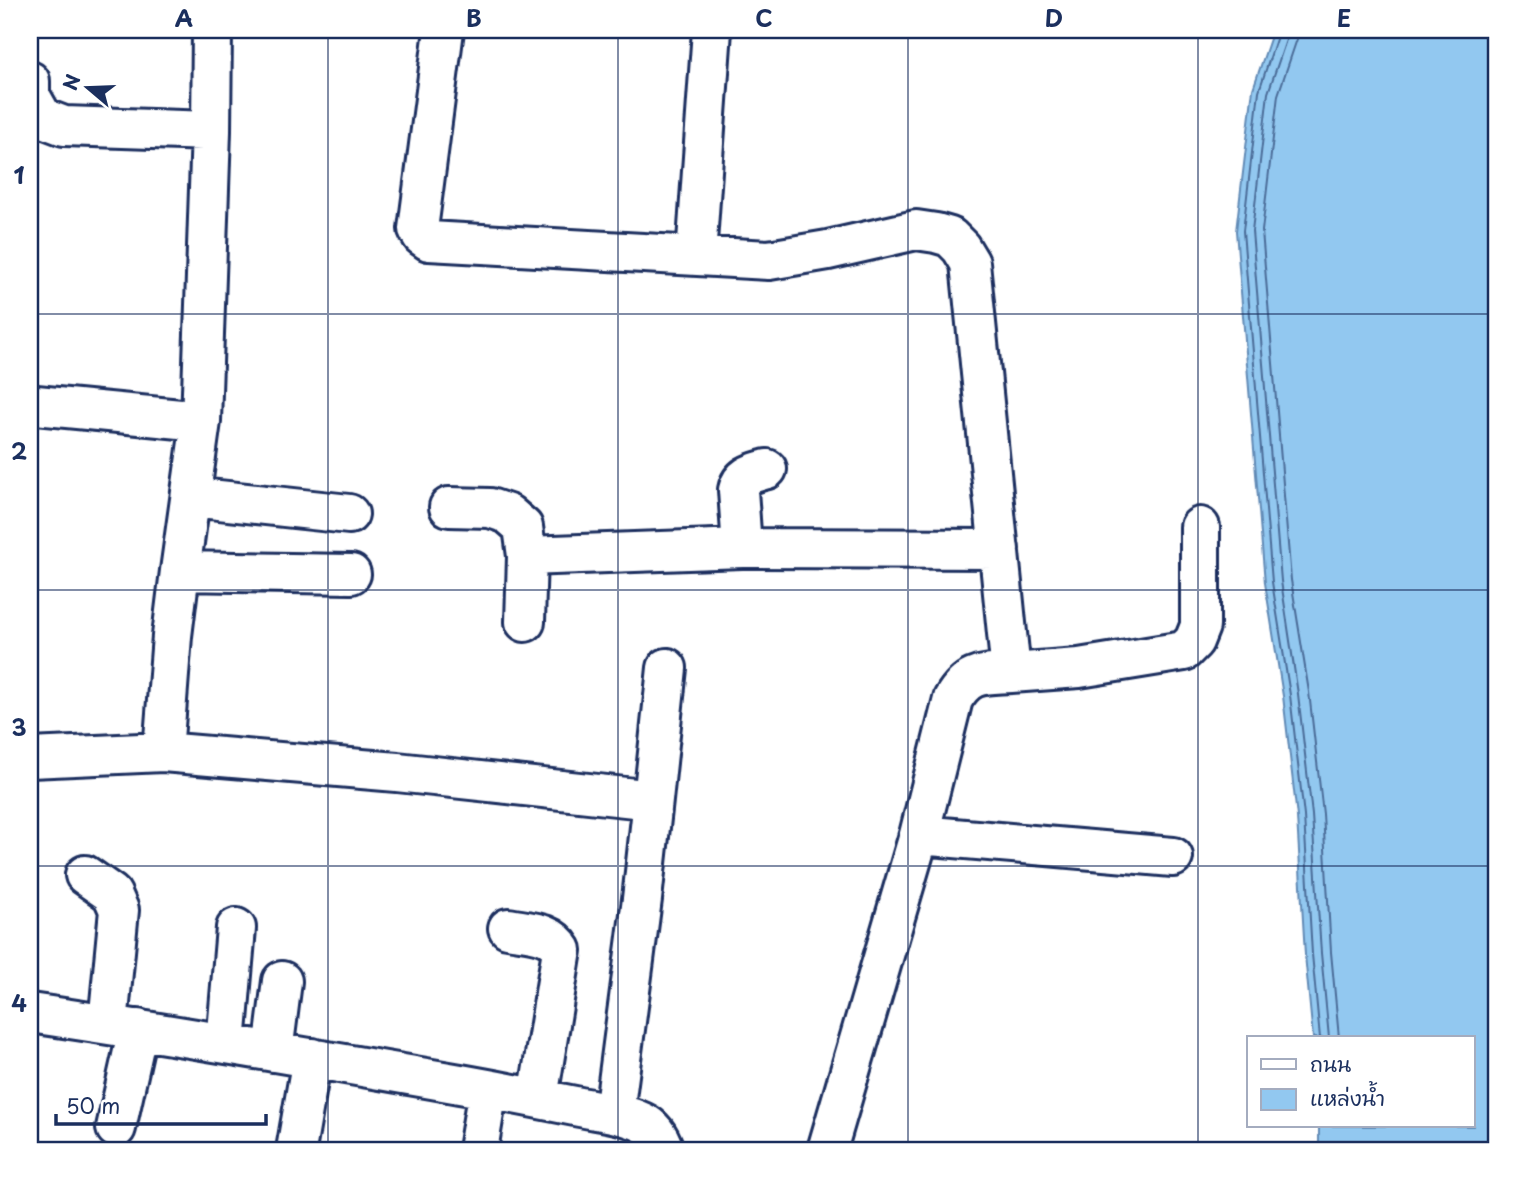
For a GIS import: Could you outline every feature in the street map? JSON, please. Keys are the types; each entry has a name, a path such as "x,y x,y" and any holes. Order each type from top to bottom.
{"street":[{"path":"163,752 180,571 201,421 212,30"},
{"path":"444,30 418,229 422,236 429,240 769,260 916,230 950,237 961,248 970,263 1011,673"},
{"path":"696,256 712,30"},
{"path":"30,81 30,95 43,118 64,126 211,131"},
{"path":"30,403 201,421"},
{"path":"742,548 738,490 740,481 747,475 767,469"},
{"path":"191,497 349,514"},
{"path":"449,507 490,508 508,514 523,527 527,556 525,622"},
{"path":"827,1150 919,835 953,699 970,678 1079,668 1184,651 1194,641 1200,626 1200,527"},
{"path":"527,556 742,548 999,549"},
{"path":"180,571 351,574"},
{"path":"614,1113 642,899 667,668"},
{"path":"30,758 163,752 397,772 653,800"},
{"path":"919,835 1173,857"},
{"path":"85,875 112,894 119,911 123,1027 116,1128"},
{"path":"226,1044 236,928"},
{"path":"508,928 545,935 557,941 562,950 538,1098"},
{"path":"273,1052 282,981"},
{"path":"30,1013 312,1058 614,1113 643,1122 652,1129 664,1150"},
{"path":"296,1150 312,1058"},
{"path":"478,1150 488,1089"}],"water":[{"path":"1273,30 1497,30 1497,1150 1319,1150 1319,1128 1474,1128 1474,1036 1313,1036 1297,817 1283,696 1265,583 1236,231 1253,89"}]}
